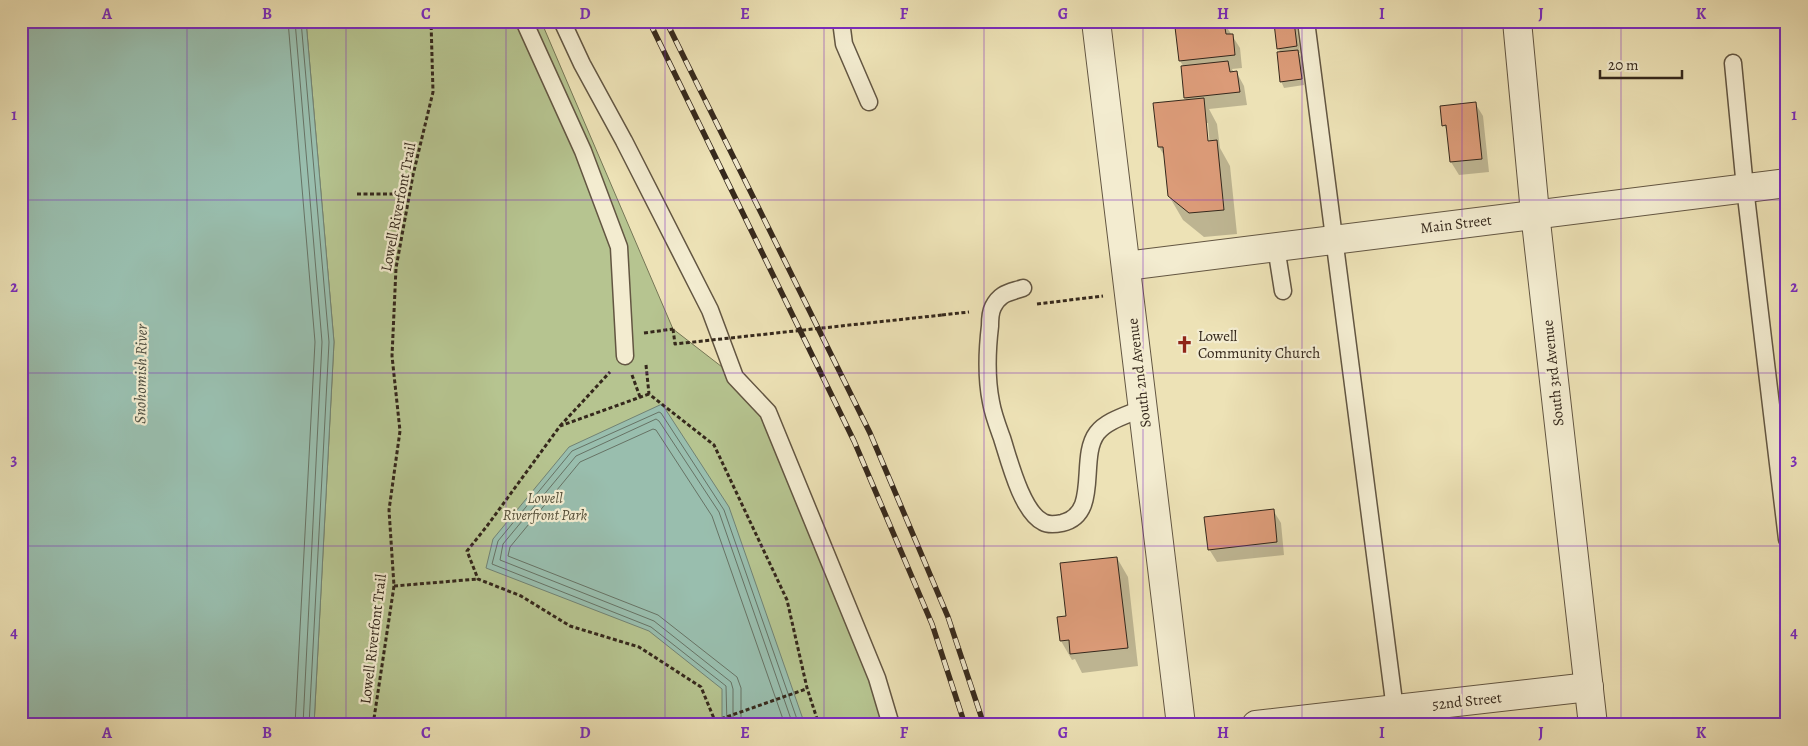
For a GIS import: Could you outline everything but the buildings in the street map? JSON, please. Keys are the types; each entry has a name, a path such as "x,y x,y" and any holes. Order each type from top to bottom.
{"street":[{"name":"South 2nd Avenue","path":"1096,21 1181,725"},
{"name":"South 3rd Avenue","path":"1517,21 1535,213 1593,725"},
{"name":"Main Street","path":"1126,266 1535,213 1787,183"},
{"name":"52nd Street","path":"1256,725 1396,717 1589,687"}],"lane":[{"path":"524,21 583,152 619,247 625,356"},
{"path":"562,21 582,64 624,141 710,310 734,377 768,412 877,678 892,725"},
{"path":"841,21 844,44 869,102"},
{"path":"1306,21 1396,717"},
{"path":"1733,63 1745,188 1787,539"},
{"path":"1276,247 1283,291"},
{"path":"1023,288 1000,296 991,310 987,348 987,372 991,404 1016,482 1032,513 1044,523 1057,524 1072,520 1081,510 1092,442 1097,433 1109,423 1143,408"}],"path":[{"name":"Lowell Riverfont Trail","path":"373,725 394,586 390,510 400,431 392,356 396,268 409,194 433,92 431,21"},
{"path":"356,194 409,194"},
{"path":"643,342 642,333 673,329 675,344 942,315"},
{"path":"478,579 467,551 560,426 625,356"},
{"path":"645,359 649,394 714,445 788,600 806,688 819,725"},
{"path":"560,426 649,394"},
{"path":"394,586 478,579 521,596 570,626 639,647 701,687 715,723 806,688"}],"green space":[{"name":"Lowell Riverfront Park","path":"306,21 541,21 673,329 735,377 768,412 891,725 314,725 334,342"}],"water":[{"name":"Snohomish River","path":"21,21 306,21 334,342 314,725 21,725"},
{"path":"662,404 729,507 805,725 722,725 722,689 649,631 486,568 493,539 569,447"}],"railway":[{"path":"649,21 854,441 932,624 965,725"},
{"path":"666,21 870,433 948,617 984,725"}],"place":[{"name":"Lowell Community Church","path":"1184,345"}]}
